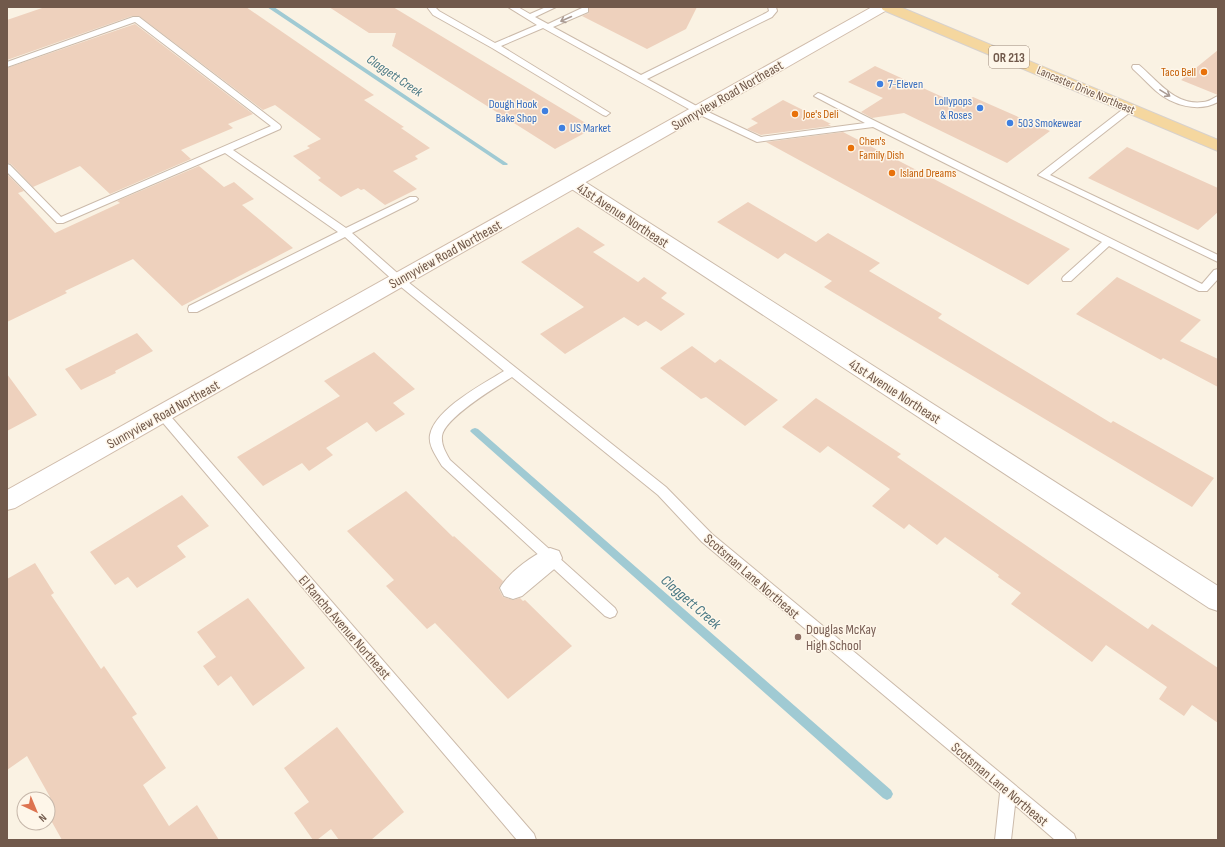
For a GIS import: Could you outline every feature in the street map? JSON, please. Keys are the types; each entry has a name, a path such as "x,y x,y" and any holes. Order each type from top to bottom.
{"main road":[{"name":"Sunnyview Road Northeast","path":"7,501 572,182 699,112 882,7"},
{"name":"Lancaster Drive Northeast","path":"888,7 1218,146"},
{"name":"41st Avenue Northeast","path":"572,182 1218,600"},
{"path":"513,588 550,558"}],"lane":[{"path":"431,7 436,14 495,46 606,113"},
{"path":"515,9 527,7"},
{"path":"530,17 552,7"},
{"path":"640,79 769,15 773,11 772,7"},
{"path":"515,9 699,112 760,140 875,124"},
{"path":"495,46 585,10"},
{"path":"7,65 136,19 277,127 227,150 60,221 7,166"},
{"path":"1136,68 1150,78 1159,89 1186,103 1205,105 1218,99"},
{"path":"818,96 1203,288 1218,272"},
{"path":"1130,108 1043,174 1218,259"},
{"name":"Scotsman Lane Northeast","path":"227,150 346,233 399,280 662,491 707,538 1068,840"},
{"path":"193,309 413,199"},
{"path":"1067,279 1109,241"},
{"path":"512,371 450,413 436,433 436,446 446,463 610,612"},
{"name":"El Rancho Avenue Northeast","path":"162,414 528,840"},
{"path":"1003,840 1008,791"}],"building":[{"path":"45,7 246,7 374,95 364,100 404,127 401,128 430,148 415,156 418,159 393,171 417,189 385,205 364,189 361,190 358,188 341,197 318,180 321,178 293,156 310,148 307,146 321,139 275,105 263,110 139,16 132,16 7,60 7,20"},
{"path":"329,7 393,7 594,128 555,149 392,46 396,33 369,33"},
{"path":"589,7 697,7 686,29 647,49 582,16 589,13"},
{"path":"135,24 253,114 228,124 233,128 181,150 191,159 110,194 80,166 33,187 11,164 7,163 7,68"},
{"name":"Taco Bell","path":"1218,50 1218,95 1181,80"},
{"path":"875,66 960,105 973,97 1050,131 1007,163 904,113 872,118 861,112 883,98 848,82"},
{"path":"783,100 831,124 828,124 831,126 761,135 747,129 758,123 751,119"},
{"path":"843,132 1070,249 1028,285 766,142"},
{"path":"1127,147 1218,188 1218,212 1198,230 1088,178"},
{"path":"199,166 224,187 234,182 254,199 242,205 293,248 182,306 133,259 65,291 67,293 7,322 7,174 24,191 18,193 55,233 120,203 117,201"},
{"path":"748,202 816,242 828,233 880,263 869,271 942,314 938,318 1111,423 1113,421 1214,478 1192,507 824,287 832,281 785,253 778,259 717,222"},
{"path":"578,227 605,245 593,252 638,282 644,277 667,293 661,298 685,314 661,331 646,321 638,326 624,317 565,354 540,334 584,307 521,262"},
{"path":"1117,277 1201,320 1180,341 1218,359 1218,387 1163,358 1161,360 1076,314"},
{"path":"137,333 153,351 115,371 116,373 81,390 65,369"},
{"path":"692,346 715,363 720,359 778,400 745,426 706,397 701,399 660,368"},
{"path":"374,352 415,389 393,403 405,414 376,432 367,422 326,448 333,455 309,471 302,463 263,486 237,457 340,396 324,381"},
{"path":"7,374 37,415 7,431"},
{"path":"816,398 901,454 897,457 1148,629 1152,624 1218,668 1218,723 1192,705 1184,716 1159,699 1167,687 1106,645 1092,662 1011,604 1021,593 998,577 999,575 945,537 937,545 909,524 904,529 872,506 890,489 828,446 820,453 782,427"},
{"path":"406,491 453,537 454,536 503,581 499,589 503,597 513,600 520,598 523,601 525,600 572,646 508,699 435,623 427,629 386,586 394,580 347,531"},
{"path":"182,495 209,526 177,546 186,557 137,588 128,577 115,585 90,552"},
{"path":"35,563 54,593 51,595 101,669 104,666 137,714 132,717 166,768 143,785 169,826 197,805 219,840 62,840 56,829 56,791 47,791 27,756 7,770 7,579"},
{"path":"248,598 305,668 253,706 231,676 218,686 203,666 216,657 197,632"},
{"path":"337,727 404,812 371,840 339,840 331,829 317,840 313,840 294,813 309,802 284,768"}],"waterway":[{"name":"Claggett Creek","path":"270,7 505,164"},
{"name":"Claggett Creek","path":"475,431 887,794"}],"place":[{"name":"Taco Bell","path":"1204,72"},
{"name":"7-Eleven","path":"880,84"},
{"name":"Lollypops & Roses","path":"980,108"},
{"name":"Dough Hook Bake Shop","path":"545,111"},
{"name":"Joe's Deli","path":"795,114"},
{"name":"503 Smokewear","path":"1010,123"},
{"name":"US Market","path":"562,128"},
{"name":"Chen's Family Dish","path":"851,148"},
{"name":"Island Dreams","path":"892,173"},
{"name":"Douglas McKay High School","path":"798,637"}]}
